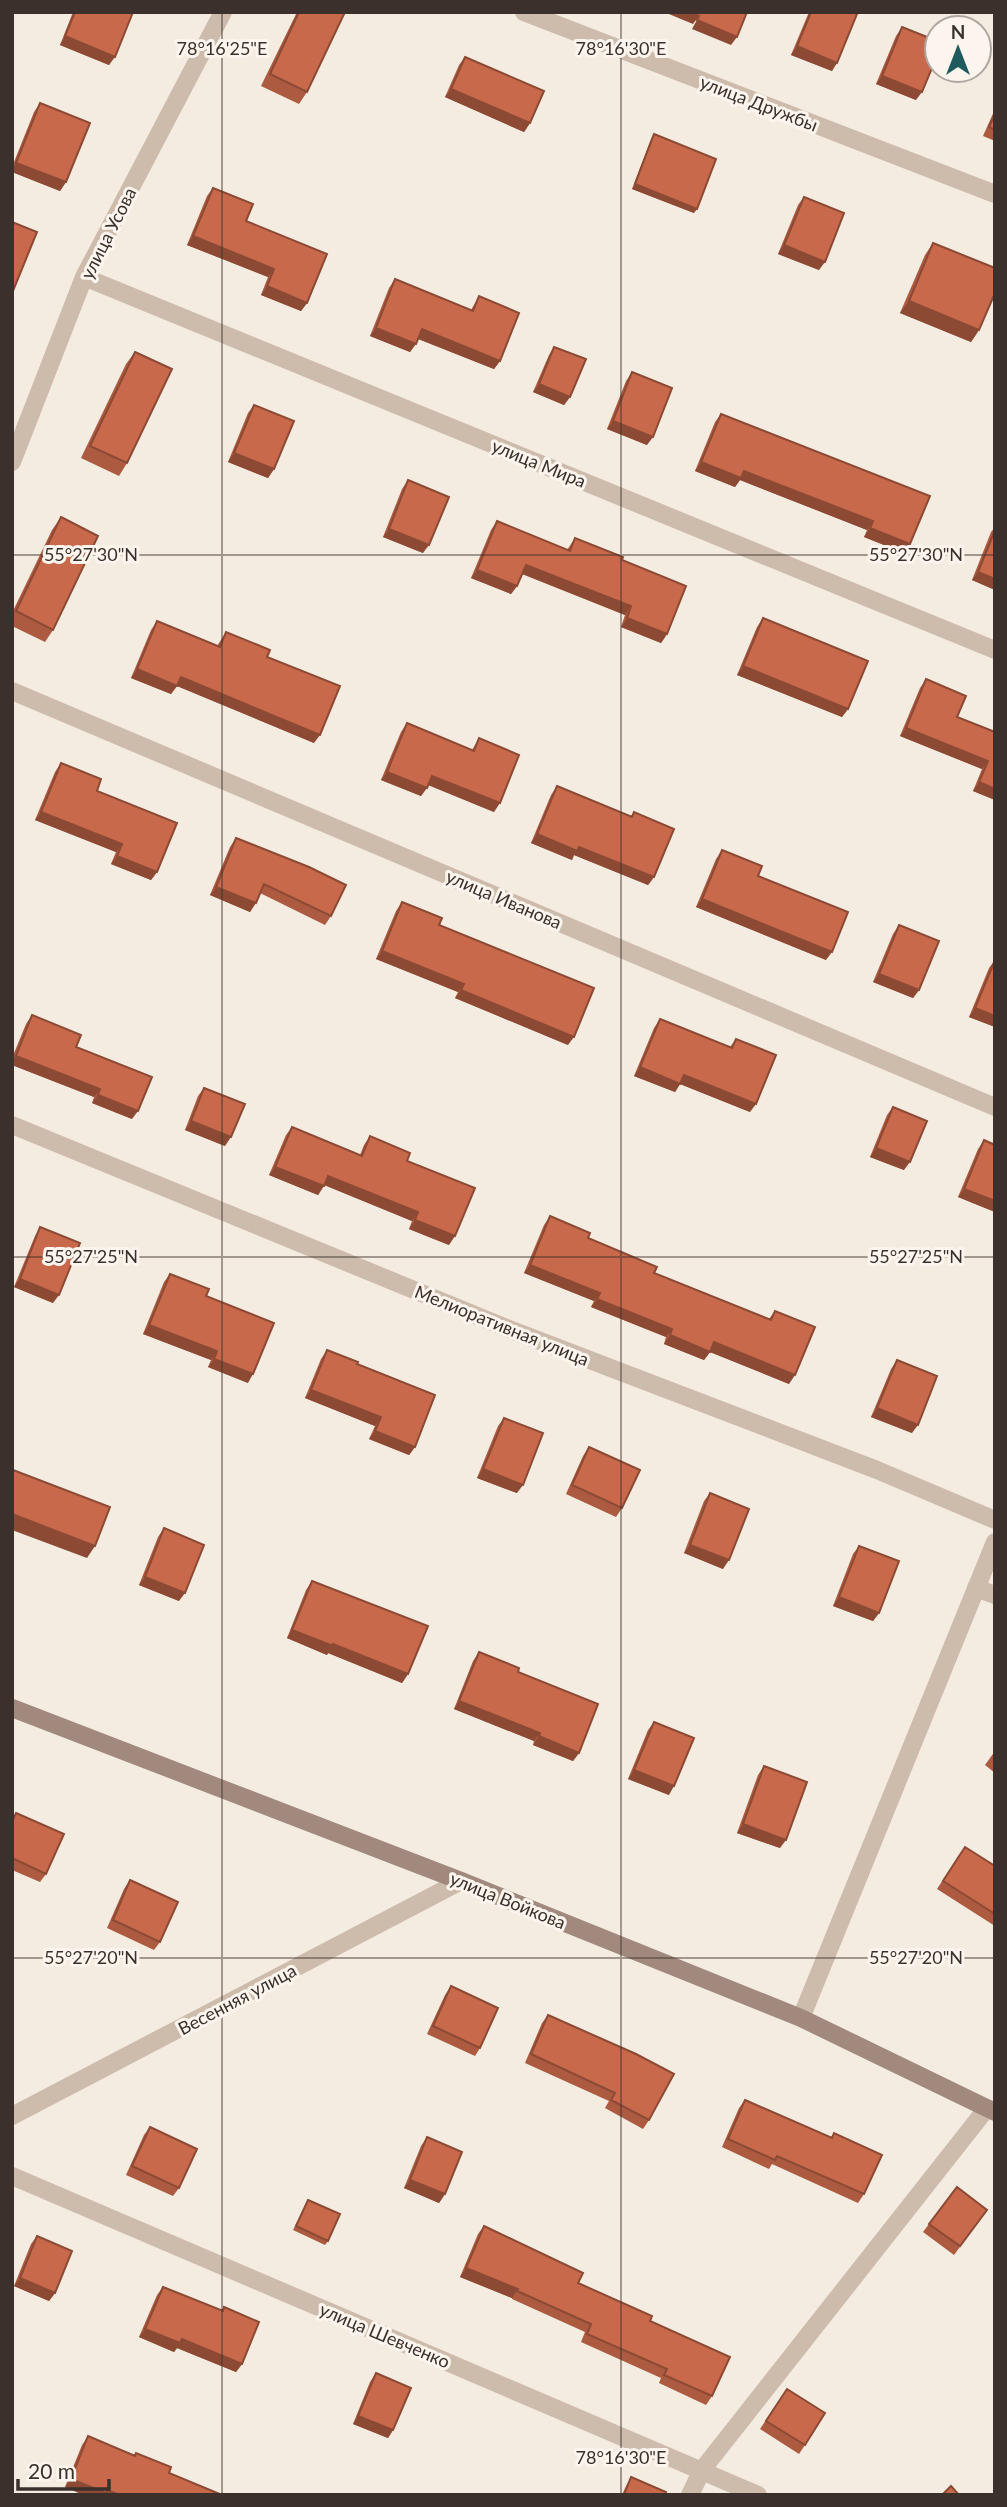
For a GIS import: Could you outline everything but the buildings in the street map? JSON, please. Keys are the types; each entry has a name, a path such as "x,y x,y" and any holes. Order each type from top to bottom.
{"main road":[{"name":"улица Войкова","path":"12,1708 461,1881 801,2018 991,2110"}],"street":[{"name":"улица Усова","path":"12,462 84,277 223,12"},
{"name":"улица Дружбы","path":"524,12 995,194"},
{"name":"улица Мира","path":"84,277 995,650"},
{"name":"улица Иванова","path":"12,691 995,1107"},
{"name":"Мелиоративная улица","path":"12,1125 514,1331 877,1470 995,1520"},
{"path":"801,2018 995,1542"},
{"path":"976,1588 995,1595"},
{"name":"Весенняя улица","path":"12,2116 461,1881"},
{"path":"690,2495 702,2470 991,2110"},
{"name":"улица Шевченко","path":"12,2176 758,2495"}]}
